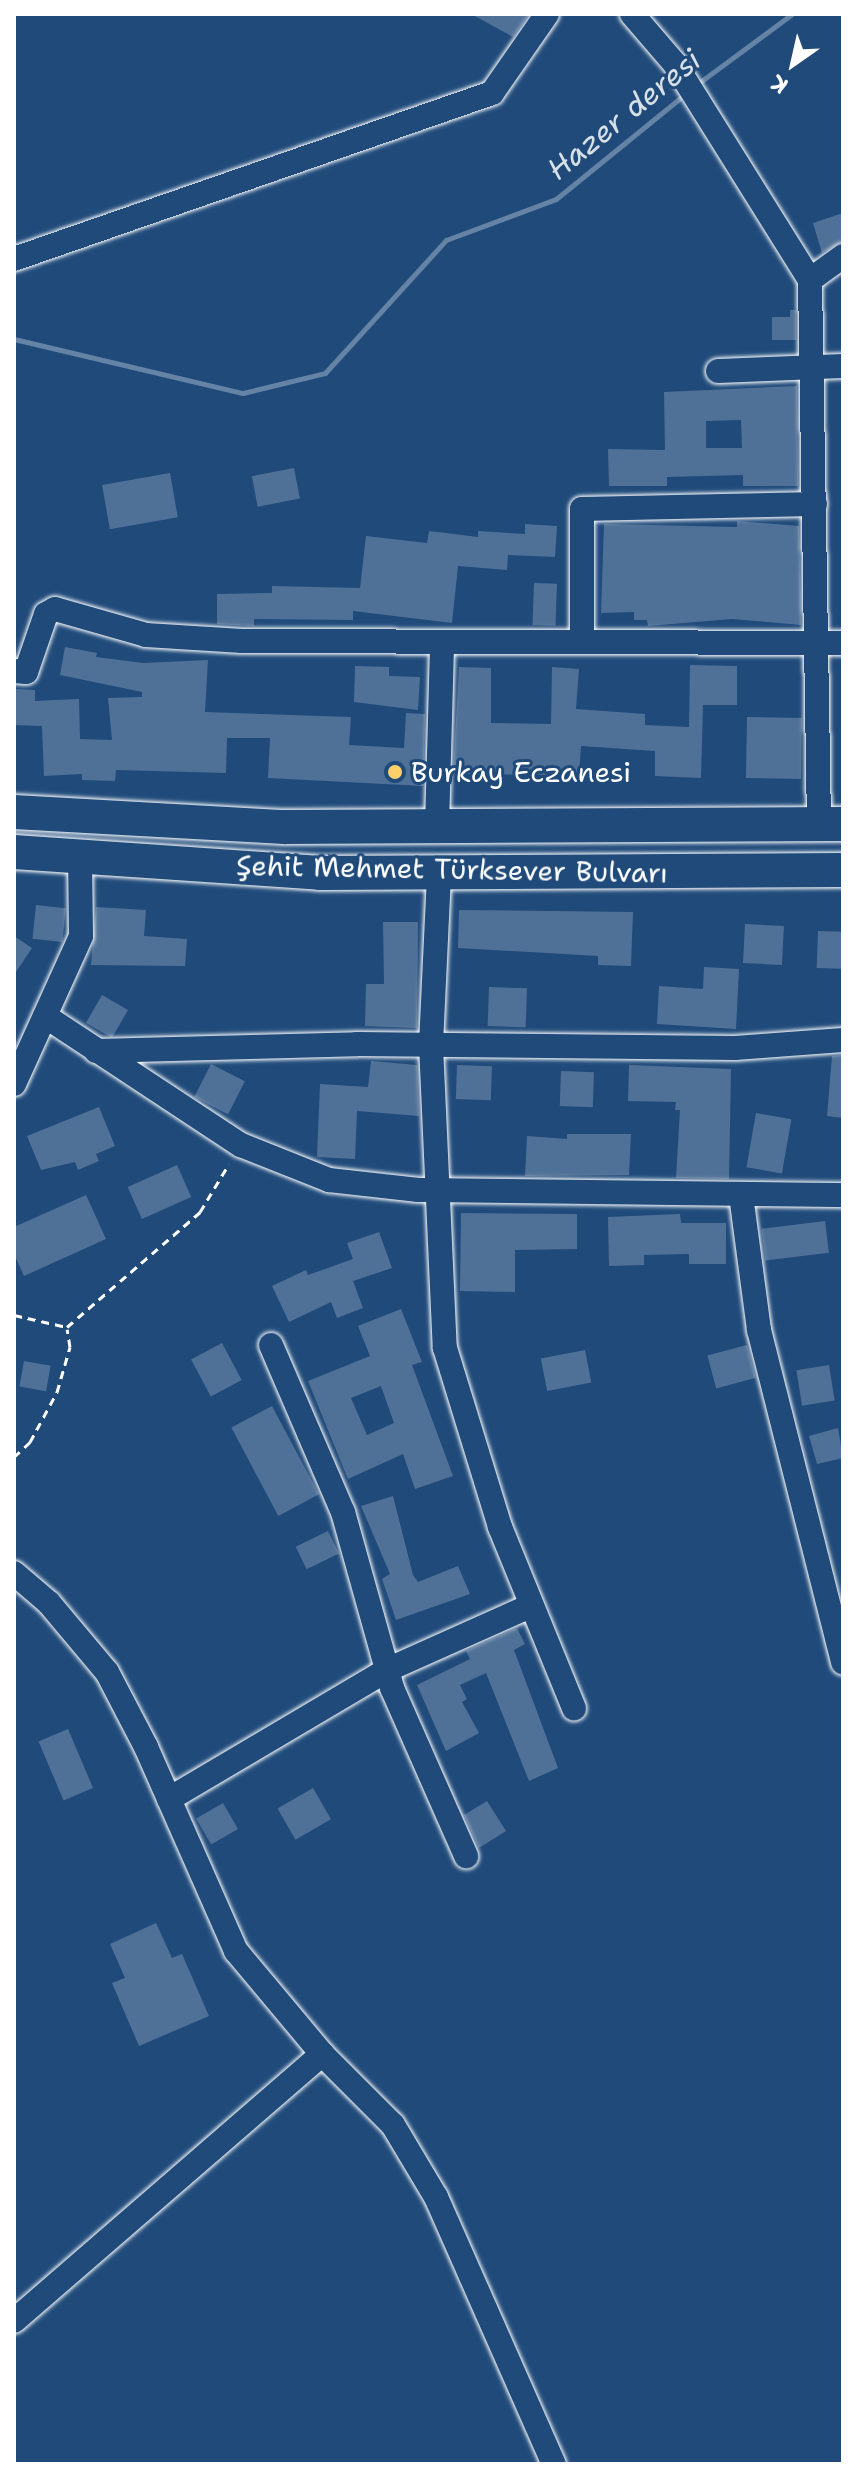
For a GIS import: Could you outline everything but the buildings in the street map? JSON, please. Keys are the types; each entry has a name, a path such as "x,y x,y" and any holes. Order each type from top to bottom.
{"highway":[{"name":"Şehit Mehmet Türksever Bulvarı","path":"14,812 285,827 831,824"},
{"name":"Şehit Mehmet Türksever Bulvarı","path":"14,852 320,873 439,875 843,870"}],"street":[{"path":"14,259 492,93 547,14"},
{"path":"632,14 675,64 810,280 817,643 831,824"},
{"path":"810,280 843,256"},
{"path":"718,371 843,366"},
{"path":"582,642 582,509 815,504"},
{"path":"14,671 26,672 46,614 55,609 146,635 442,642 843,643"},
{"path":"437,826 442,642"},
{"path":"14,1084 81,936 80,856"},
{"path":"439,875 431,1045 435,1190 445,1348 500,1527 574,1708"},
{"path":"45,1016 241,1145 329,1180 435,1190 843,1195"},
{"path":"96,1051 431,1045 735,1048 843,1040"},
{"path":"741,1195 759,1330 843,1663"},
{"path":"271,1345 343,1512 387,1670 466,1856"},
{"path":"14,1573 49,1603 107,1672 169,1799 236,1951 322,2054 393,2125 436,2197 554,2464"},
{"path":"169,1799 387,1670 530,1606"},
{"path":"14,2321 322,2054"}],"path":[{"path":"67,1327 200,1212 241,1145"},
{"path":"14,1315 67,1327"},
{"path":"14,1457 30,1442 57,1392 70,1347 67,1327"}],"waterway":[{"name":"Hazer deresi","path":"696,85 792,14"},
{"name":"Hazer deresi","path":"14,339 243,393 325,373 446,240 556,199 685,94"}],"place":[{"name":"Burkay Eczanesi","path":"395,772"}]}
